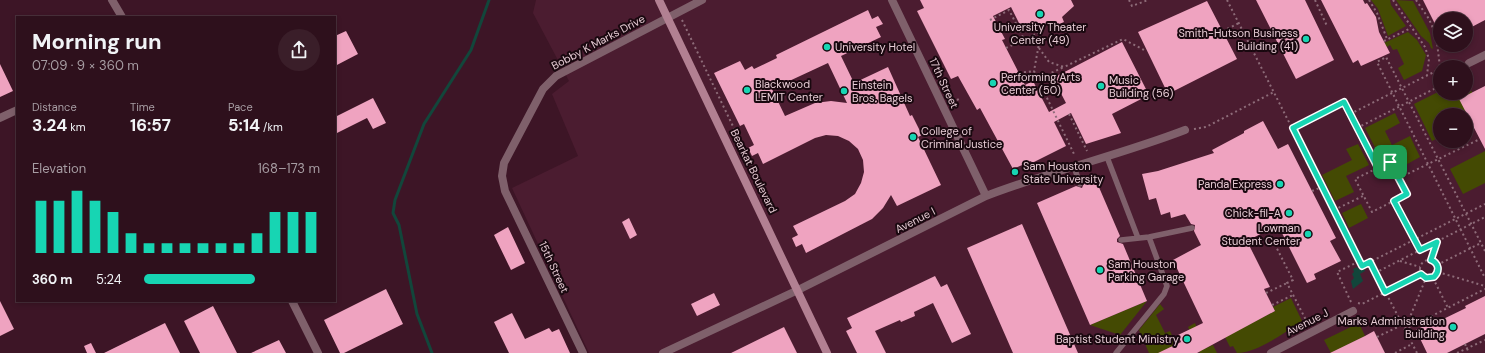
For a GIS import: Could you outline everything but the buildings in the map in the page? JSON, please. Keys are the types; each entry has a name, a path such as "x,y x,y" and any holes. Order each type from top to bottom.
{"street":[{"path":"112,0 121,16"},
{"name":"Bearkat Boulevard","path":"659,0 827,353"},
{"name":"Bobby K Marks Drive","path":"505,190 502,176 504,163 543,89 556,76 702,0"},
{"name":"17th Street","path":"892,0 986,196"},
{"path":"1473,61 1485,55"},
{"path":"0,118 16,110"},
{"name":"Avenue I","path":"663,353 798,290 986,196 1015,185 1142,146 1185,130"},
{"name":"15th Street","path":"505,190 583,353"},
{"path":"292,302 318,353"},
{"name":"Avenue J","path":"1271,353 1353,311"}],"lane":[{"path":"1107,157 1138,238"},
{"path":"1074,167 1080,184"},
{"path":"1121,240 1149,237 1192,228"},
{"path":"1116,353 1164,294 1167,286 1149,237"}],"path":[{"path":"1128,0 1132,6 1148,0"},
{"path":"1227,0 1362,266 1485,204"},
{"path":"1315,0 1327,26"},
{"path":"1369,0 1377,13 1387,40"},
{"path":"1393,0 1425,47 1429,59 1427,75"},
{"path":"1416,0 1429,19 1436,35 1440,60"},
{"path":"990,20 1009,10 1024,40"},
{"path":"680,11 682,22 753,168"},
{"path":"1223,31 1239,23"},
{"path":"1036,27 1040,38 1034,71 1074,154"},
{"path":"1384,41 1411,28"},
{"path":"1006,48 1038,33"},
{"path":"1038,79 1124,39 1146,51"},
{"path":"1039,47 1049,62 1064,67"},
{"path":"1485,251 1386,57 1377,62 1485,278"},
{"path":"1019,73 1034,71"},
{"path":"1350,114 1433,72"},
{"path":"1357,128 1433,90"},
{"path":"1185,130 1206,127 1274,92"},
{"path":"1293,128 1344,102 1378,168"},
{"path":"1069,114 1087,151"},
{"path":"1399,178 1480,139"},
{"path":"1390,162 1407,194 1372,212 1355,179 1378,168 1390,162"},
{"path":"1312,191 1322,187"},
{"path":"1334,210 1363,196"},
{"path":"1394,201 1420,250"},
{"path":"1375,273 1485,217"},
{"path":"1266,293 1293,280 1268,231"},
{"path":"1431,260 1437,242"},
{"path":"1437,266 1481,243"},
{"path":"1431,260 1437,266 1438,272 1433,278"},
{"path":"1431,260 1425,261 1420,267 1421,274 1426,278 1433,278"},
{"path":"1360,261 1337,272 1350,297 1350,302 1362,304 1421,274"},
{"path":"1399,261 1420,267"},
{"path":"1370,262 1417,353"},
{"path":"1438,272 1485,286"},
{"path":"1404,330 1426,278"},
{"path":"1433,278 1448,308"},
{"path":"1286,283 1308,324"},
{"path":"1404,330 1485,289"},
{"path":"1272,305 1293,295"},
{"path":"1377,337 1402,326"},
{"path":"1457,353 1485,340"},
{"path":"1394,353 1412,344"},
{"path":"1465,344 1469,353"}],"shaded area":[{"name":"Sam Houston State University","path":"536,0 1485,0 1485,353 589,353 512,188 578,156 552,94 569,81 533,13"},
{"path":"1357,267 1359,269 1363,267 1365,271 1360,274 1363,281 1353,289 1351,281 1354,278 1352,274 1354,272 1353,269"}],"green space":[{"path":"1371,0 1390,0 1391,5 1406,26 1388,36 1378,9"},
{"path":"1396,0 1413,1 1430,33 1433,49 1421,36"},
{"path":"1408,32 1417,40 1426,55 1422,71 1404,80 1398,68 1404,64 1397,49 1393,50 1390,45 1387,47 1384,43"},
{"path":"1433,94 1433,100 1472,100 1471,108 1433,108 1432,141 1414,104"},
{"path":"1395,113 1400,123 1385,131 1392,145 1410,136 1420,157 1400,168 1392,154 1381,159 1365,128"},
{"path":"1358,144 1369,165 1346,176 1354,192 1335,201 1322,175 1352,160 1346,149"},
{"path":"1485,151 1485,183 1463,194 1450,169"},
{"path":"1361,204 1368,218 1349,228 1342,213"},
{"path":"1291,298 1302,321 1254,350 1237,353 1233,346 1230,347 1225,337 1275,311 1273,307"},
{"path":"1147,301 1120,335 1090,325"},
{"path":"1160,304 1164,309 1156,315 1165,333 1170,331 1176,344 1173,353 1149,353 1139,330"},
{"path":"1195,323 1204,349 1213,345 1217,353 1200,353 1188,327"},
{"path":"1359,323 1365,336 1331,353 1324,340"}],"waterway":[{"path":"432,353 417,314 399,225 393,213 395,200 424,124 471,50 489,0"}],"place":[{"name":"University Theater Center (49)","path":"1040,14"},
{"name":"Smith-Hutson Business Building (41)","path":"1306,39"},
{"name":"University Hotel","path":"827,47"},
{"name":"Performing Arts Center (50)","path":"993,83"},
{"name":"Music Building (56)","path":"1101,86"},
{"name":"Blackwood LEMIT Center","path":"747,90"},
{"name":"Einstein Bros. Bagels","path":"844,91"},
{"name":"College of Criminal Justice","path":"913,137"},
{"name":"Sam Houston State University","path":"1015,172"},
{"name":"Panda Express","path":"1280,184"},
{"name":"Chick-fil-A","path":"1289,213"},
{"name":"Lowman Student Center","path":"1308,234"},
{"name":"Sam Houston Parking Garage","path":"1100,270"},
{"name":"Marks Administration Building","path":"1453,327"},
{"name":"Baptist Student Ministry","path":"1187,339"}],"route":[{"path":"1344,102 1378,168 1390,162 1407,194 1394,201 1420,250 1437,242 1431,260 1438,267 1438,272 1435,277 1430,279 1421,274 1385,292 1370,262 1362,266 1293,128 1344,102"}]}
